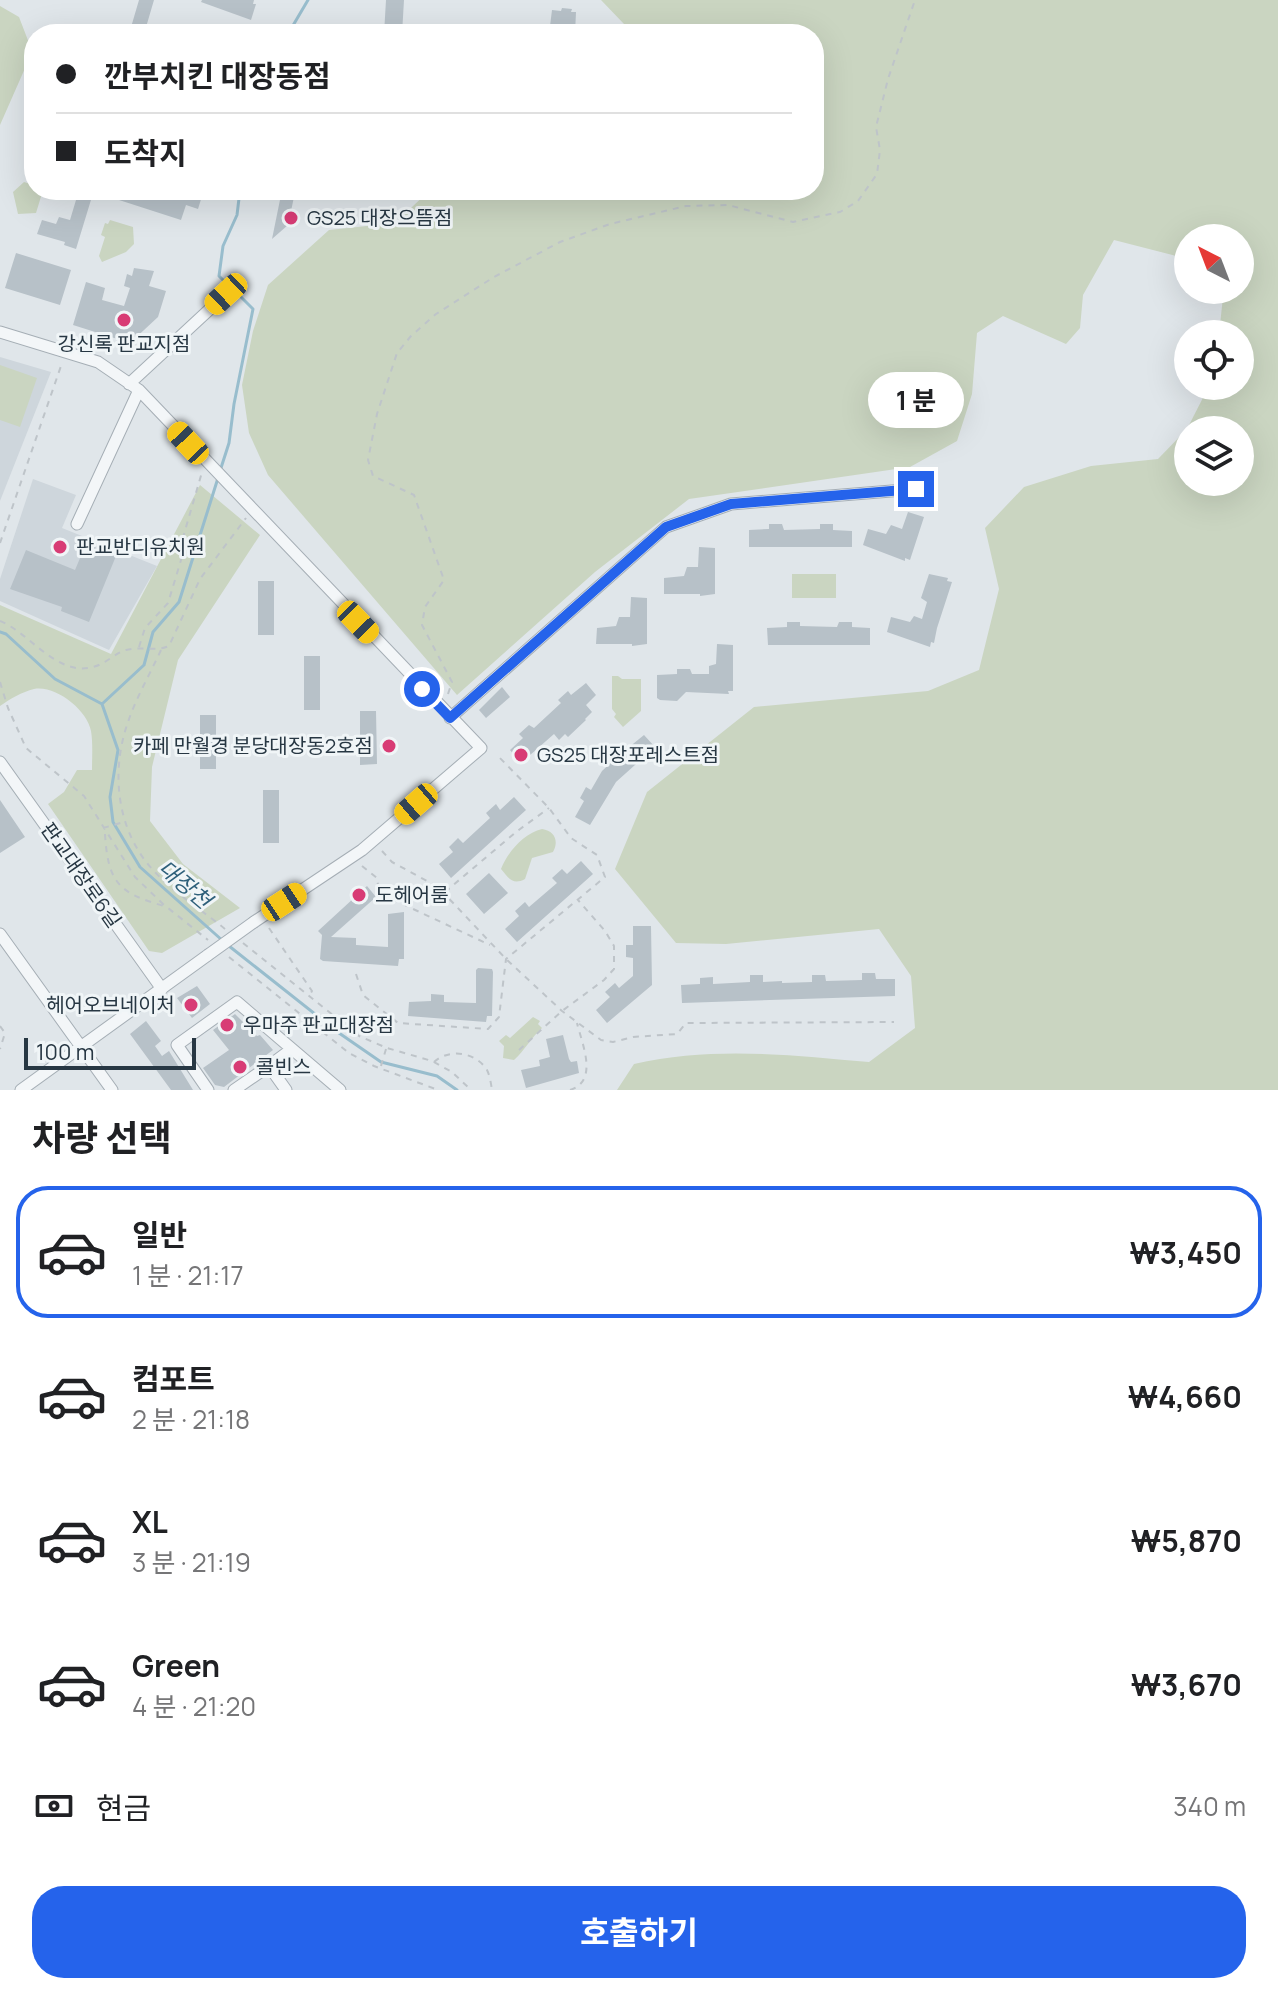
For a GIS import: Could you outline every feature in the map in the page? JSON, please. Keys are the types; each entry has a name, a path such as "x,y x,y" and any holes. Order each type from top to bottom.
{"street":[{"path":"77,524 134,387 238,283"},
{"path":"0,332 98,362 134,387 481,748 351,858 212,951 21,1090"},
{"path":"446,714 666,527 731,504 916,489"},
{"name":"판교대장로6길","path":"0,762 162,989"},
{"path":"0,934 112,1090"},
{"path":"208,1090 177,1045 237,1002 340,1090"},
{"path":"234,1090 292,1049"},
{"path":"269,1066 286,1090"}],"path":[{"path":"446,714 452,682 422,625 425,607 444,580 414,495 373,476 368,460 377,414 397,353 436,314 494,277 560,242 610,224 686,206 728,205 793,222 840,212 858,201 877,174 880,150 876,127 888,79 915,0"},
{"path":"0,543 66,352"},
{"path":"140,648 145,628 168,603 177,576 184,534 206,462"},
{"path":"0,621 54,659 69,666 89,669 124,650 158,650 169,646 200,579 252,511"},
{"path":"158,650 127,724 117,782 124,823 128,835 155,873 227,930"},
{"path":"0,682 26,748 84,796 104,827 112,876 123,890 138,899 167,907"},
{"path":"356,974 363,995 398,1023 488,1029 499,1017 506,959 605,877 597,855 571,838 549,808 496,754"},
{"path":"444,893 549,808"},
{"path":"104,827 124,823"},
{"path":"105,832 135,877 212,951"},
{"path":"373,841 392,862 438,887 506,959 562,1011 601,1040 613,1042 633,1037 677,1034 686,1023 894,1022"},
{"path":"351,858 377,878 379,893 494,946"},
{"path":"519,1050 614,969 614,946 577,899"},
{"path":"258,919 312,991 309,996"},
{"path":"239,940 359,1036 434,1062 452,1072 471,1090"},
{"path":"228,956 349,1053 438,1090"},
{"path":"570,1090 576,1089 585,1080 587,1069 577,1022"},
{"path":"0,1026 5,1033 0,1049"},
{"path":"381,1068 387,1048"},
{"path":"434,1062 441,1056 459,1052 487,1070 492,1090"},
{"path":"425,1084 425,1090"}],"shaded area":[{"path":"0,357 51,372 0,501"},
{"name":"판교반디유치원","path":"33,479 76,495 62,528 157,566 109,650 0,601 0,579"}],"green space":[{"path":"601,0 1278,0 1278,1090 617,1090 634,1064 664,1058 751,1054 869,1062 915,1028 911,976 879,929 726,944 676,943 615,869 647,792 754,707 928,691 979,670 999,589 985,528 1024,487 1091,466 1158,459 1174,442 1174,496 1254,496 1254,416 1194,416 1202,400 1254,400 1254,320 1221,320 1222,304 1254,304 1254,224 1174,224 1174,255 1114,240 1083,295 1080,328 1066,344 1003,316 977,333 972,394 957,441 910,467 689,499 595,572 457,695 268,475 249,433 242,385 253,331 268,285 329,230 395,223 419,200 824,200 824,24 624,24"},
{"path":"0,6 19,17 24,30 24,71 0,125"},
{"path":"24,182 24,200 40,200 36,213 18,214 13,192"},
{"path":"110,220 133,227 134,244 126,252 102,262 99,256 105,237 101,235 105,223 108,224"},
{"path":"0,365 37,378 20,427 0,420"},
{"path":"200,485 260,535 178,660 152,767 150,821 183,864 240,908 162,953 149,951 48,804 64,792 77,770 92,770 91,731 84,715 61,695 43,689 25,692 0,706 0,605 111,654"},
{"path":"792,574 836,574 836,598 792,598"},
{"path":"612,676 641,679 641,711 623,727 614,717 616,714 612,709"},
{"path":"542,829 555,837 553,852 532,858 525,879 517,882 511,880 501,869 507,857 523,839"},
{"path":"533,1017 540,1021 538,1024 542,1028 514,1060 503,1058 504,1046 499,1041 506,1035 510,1038"}],"building":[{"path":"139,0 154,0 147,24 132,24"},
{"path":"202,0 254,0 253,4 256,4 251,20"},
{"path":"386,0 404,0 403,24 385,24"},
{"path":"562,8 576,12 575,24 550,24 552,10 561,11"},
{"path":"76,200 91,200 76,249 64,245 65,242 37,234 42,220 56,224 59,217 70,220"},
{"path":"119,200 201,200 198,209 186,205 181,220"},
{"path":"280,200 293,200 288,225 272,239"},
{"path":"16,253 71,270 60,305 5,288"},
{"path":"134,268 154,271 149,286 166,291 158,317 130,343 73,325 86,282 105,288 102,300 124,306 130,288 124,286 127,274 132,276"},
{"path":"908,512 924,517 910,560 905,558 905,561 863,545 868,529 886,534 891,525 902,529"},
{"path":"769,524 782,524 784,530 820,529 820,524 833,524 833,530 852,531 852,547 749,547 749,530 769,529"},
{"path":"86,544 116,556 89,622 61,611 62,607 10,589 26,550 75,570"},
{"path":"699,547 715,548 715,594 664,594 664,578 684,576 687,567 698,567"},
{"path":"929,574 948,578 947,581 952,582 934,643 931,642 930,647 887,632 891,617 910,622 914,616 922,619 927,602 921,598"},
{"path":"258,581 274,581 274,635 258,635"},
{"path":"631,597 647,598 647,644 596,644 597,628 616,626 619,617 630,617"},
{"path":"787,622 800,622 800,626 837,627 839,622 852,622 852,627 870,628 870,645 768,645 767,628 787,627"},
{"path":"717,644 733,645 733,691 728,691 729,694 686,692 677,701 657,698 657,675 677,674 677,669 690,669 692,674 709,674 709,666 716,664"},
{"path":"304,656 320,656 320,710 304,710"},
{"path":"586,683 596,695 586,705 592,712 586,720 568,737 565,734 559,740 554,734 521,763 510,750 523,738 519,734 529,725 534,728 561,703 558,700 568,691 571,695"},
{"path":"502,687 510,697 486,718 479,710"},
{"path":"360,711 376,711 377,764 360,765"},
{"path":"200,715 216,715 216,769 200,769"},
{"path":"644,735 655,747 616,782 590,825 575,817 584,801 580,798 586,787 591,790 602,771 618,756 615,752 625,744 628,748"},
{"path":"263,790 279,790 279,843 263,843"},
{"path":"514,797 526,810 451,878 439,864 453,852 449,847 458,838 463,843 490,818 486,813 496,804 500,810"},
{"path":"0,800 25,837 0,853"},
{"path":"581,861 593,874 517,942 505,929 519,916 515,911 525,902 529,907 557,883 552,878 562,869 567,874"},
{"path":"489,873 508,893 484,914 466,894"},
{"path":"367,886 376,897 331,937 356,938 356,945 388,947 388,914 404,912 404,959 399,959 398,966 323,961 320,959 322,935 318,931"},
{"path":"633,926 651,926 652,985 607,1023 596,1010 610,997 605,992 615,983 619,988 633,976 633,958 626,957 626,945 633,945"},
{"path":"478,968 492,969 493,972 492,1016 487,1016 486,1022 408,1016 409,1002 431,1001 431,994 444,995 444,1002 476,1003"},
{"path":"862,973 875,973 876,979 895,979 895,996 682,1003 681,985 700,984 700,978 713,977 713,984 750,982 750,975 763,975 763,982 782,983 812,982 812,975 825,975 826,981 862,980"},
{"path":"197,986 210,1004 192,1018 177,998"},
{"path":"235,1014 273,1050 224,1087 215,1085 203,1068 229,1050 213,1030"},
{"path":"146,1021 161,1041 155,1046 162,1056 169,1051 193,1090 171,1090 130,1034"},
{"path":"563,1035 569,1059 571,1062 577,1061 579,1073 526,1088 521,1070 540,1066 539,1060 550,1057 546,1039"}],"waterway":[{"path":"294,24 308,0"},
{"path":"228,285 219,276 223,246 237,215 239,200"},
{"path":"220,471 229,443 253,309 234,290"},
{"path":"102,704 144,665 153,632 179,602 218,478"},
{"name":"대장천","path":"0,632 55,679 102,704 118,750 110,797 113,822 140,867 223,941"},
{"name":"대장천","path":"229,946 339,1033 381,1062 437,1076 457,1090"}],"place":[{"name":"GS25 대장으뜸점","path":"291,218"},
{"name":"강신록 판교지점","path":"124,320"},
{"name":"판교반디유치원","path":"60,547"},
{"name":"카페 만월경 분당대장동2호점","path":"389,746"},
{"name":"GS25 대장포레스트점","path":"521,755"},
{"name":"도헤어룸","path":"359,895"},
{"name":"헤어오브네이처","path":"191,1005"},
{"name":"우마주 판교대장점","path":"227,1025"},
{"name":"콜빈스","path":"240,1067"}],"route":[{"path":"422,689 450,718 666,527 731,504 916,489"}]}
